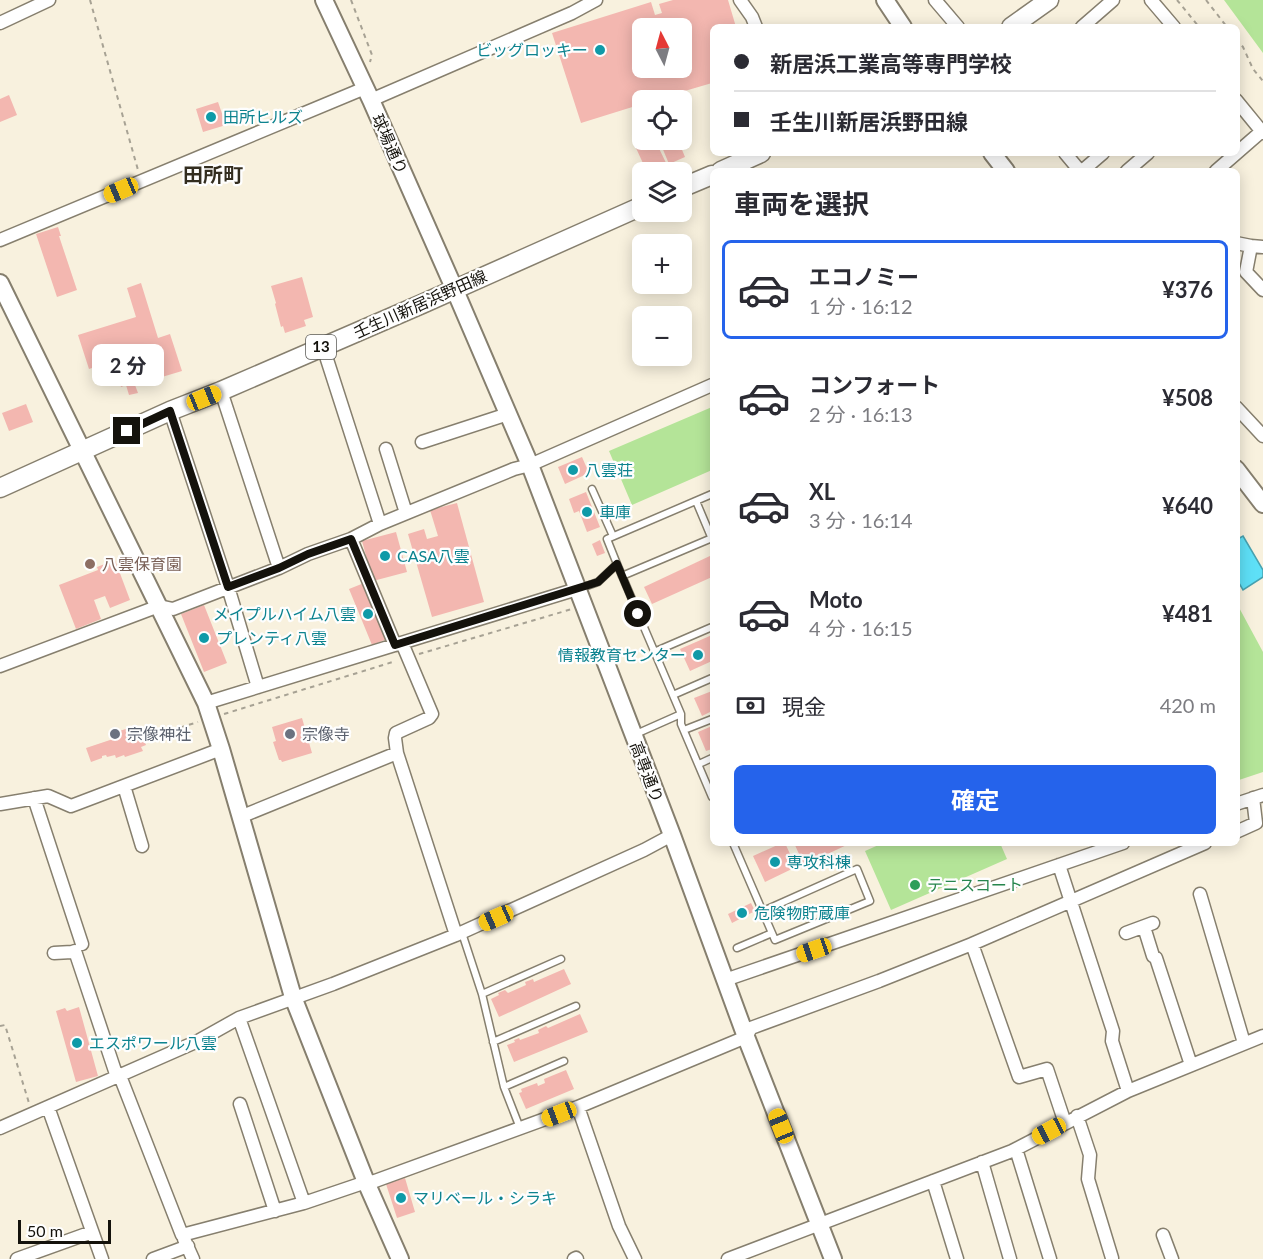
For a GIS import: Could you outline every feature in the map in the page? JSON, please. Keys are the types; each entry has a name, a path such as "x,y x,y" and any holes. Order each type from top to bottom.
{"main road":[{"path":"1015,24 1049,0"},
{"path":"728,168 754,156"},
{"path":"692,184 710,176"},
{"name":"壬生川新居浜野田線","path":"0,488 170,411 323,347 632,210"}],"street":[{"path":"0,23 49,0"},
{"name":"球場通り","path":"324,0 454,288"},
{"path":"568,0 572,13"},
{"path":"0,240 141,181 572,13 596,0"},
{"path":"741,0 755,24"},
{"path":"885,0 901,24"},
{"path":"935,0 955,24"},
{"path":"1085,24 1113,0"},
{"path":"1151,0 1168,24"},
{"path":"1240,105 1262,132 1240,151"},
{"path":"1068,156 1078,168"},
{"path":"1085,168 1099,156"},
{"path":"1130,168 1144,156"},
{"path":"1220,168 1234,156"},
{"path":"1240,244 1257,247 1246,272 1263,290"},
{"path":"0,284 208,710 293,997 366,1182 400,1259"},
{"name":"高専通り","path":"454,288 530,465 746,1037 833,1259"},
{"path":"323,347 380,524"},
{"path":"0,666 159,606 173,609 279,568 308,554 351,539 406,513 514,469 530,465 710,386"},
{"path":"221,391 279,568"},
{"path":"170,411 258,687"},
{"path":"1240,412 1263,436"},
{"path":"422,442 508,414"},
{"path":"386,449 406,513"},
{"path":"1240,474 1263,504"},
{"path":"351,539 432,714 429,718 396,733 394,738 397,753 459,934"},
{"path":"208,710 258,687 577,590"},
{"path":"0,804 48,796 71,806 221,749"},
{"path":"240,817 397,753"},
{"path":"124,786 142,846"},
{"path":"1240,803 1258,797 1256,823 1240,829"},
{"path":"34,798 82,944"},
{"path":"0,1128 198,1041 239,1018 459,934 672,836"},
{"path":"725,980 1114,846"},
{"path":"153,1259 185,1240 275,1210 375,1181 578,1107 746,1037 751,1028 972,944 1197,846"},
{"path":"1059,865 1113,1031 1112,1041 1128,1090"},
{"path":"1200,894 1244,1043"},
{"path":"1126,933 1149,925 1153,956 1156,958 1191,1065"},
{"path":"972,944 1019,1077 1047,1069 1065,1123"},
{"path":"54,953 75,951 118,1076 193,1259"},
{"path":"239,1018 304,1203"},
{"path":"732,1258 1016,1149 1128,1090 1263,1036"},
{"path":"240,1104 275,1210"},
{"path":"48,1107 102,1259"},
{"path":"578,1107 619,1226 635,1259"},
{"path":"1077,1116 1090,1155 1088,1179 1112,1258"},
{"path":"1016,1149 1050,1259"},
{"path":"982,1162 1010,1259"},
{"path":"933,1181 957,1259"},
{"path":"16,1259 92,1232"},
{"path":"1163,1235 1172,1259"}],"lane":[{"path":"592,489 613,536"},
{"path":"710,495 607,539 681,714 681,724 710,792"},
{"path":"696,501 710,534"},
{"path":"622,576 710,540"},
{"path":"577,590 598,582 617,564"},
{"path":"654,652 710,628"},
{"path":"673,695 710,679"},
{"path":"633,736 681,714"},
{"path":"684,730 710,720"},
{"path":"699,764 710,759"},
{"path":"734,846 775,940 870,901 857,869 763,911"},
{"path":"737,948 772,933"},
{"path":"459,934 482,994 504,1087 520,1129"},
{"path":"482,994 561,959"},
{"path":"493,1042 576,1006"},
{"path":"504,1087 564,1061"}],"path":[{"path":"90,0 141,181"},
{"path":"351,0 372,55 370,65"},
{"path":"1177,0 1197,24"},
{"path":"1206,0 1225,24"},
{"path":"1240,44 1253,69 1263,81"},
{"path":"146,738 208,710"},
{"path":"0,1026 5,1025 32,1114"}],"green space":[{"path":"1224,0 1263,0 1263,53"},
{"path":"710,408 710,471 632,505 609,451"},
{"path":"1240,609 1263,652 1263,772 1240,780"},
{"name":"テニスコート","path":"876,846 1001,846 1007,859 891,910 865,851"}],"water":[{"path":"1243,536 1263,570 1263,577 1243,590 1240,585 1240,538"}],"building":[{"name":"ビッグロッキー","path":"673,0 728,0 735,24 710,24 710,84 688,90 632,90 632,107 581,123 552,33 651,2 655,15 662,13 659,4"},
{"path":"9,95 17,115 0,122 0,99"},
{"name":"田所ヒルズ","path":"218,102 226,125 203,132 196,109"},
{"path":"637,150 660,150 666,162 642,162"},
{"path":"663,150 682,150 685,157 668,162"},
{"path":"58,227 77,290 57,297 36,234"},
{"path":"302,277 313,317 304,320 306,326 285,333 283,326 281,327 271,286"},
{"path":"141,283 158,338 170,334 182,371 135,385 138,393 129,395 126,385 121,387 117,374 102,378 98,366 89,369 78,335 136,317 127,288"},
{"path":"26,404 33,422 9,431 2,413"},
{"name":"八雲荘","path":"582,457 589,473 565,484 558,467"},
{"name":"車庫","path":"586,492 600,527 587,532 579,511 574,513 569,499"},
{"path":"457,503 484,602 432,617 408,534 424,529 427,539 438,536 430,510"},
{"name":"CASA八雲","path":"396,532 407,572 373,581 362,541"},
{"path":"600,540 605,553 597,556 592,544"},
{"path":"710,556 710,578 652,604 644,587"},
{"path":"115,560 130,600 110,608 105,596 94,600 101,619 76,629 59,585 98,570 97,567"},
{"name":"メイプルハイム八雲","path":"364,583 387,639 372,645 349,589"},
{"name":"プレンティ八雲","path":"204,605 227,663 204,672 181,614"},
{"name":"情報教育センター","path":"710,636 710,662 690,671 680,649"},
{"path":"710,692 710,712 702,716 694,698"},
{"name":"宗像寺","path":"302,718 312,753 282,762 279,760 273,742 276,741 272,727"},
{"path":"134,726 137,733 141,732 146,745 141,747 143,751 116,758 115,755 107,757 106,755 91,762 86,748 116,738 114,733"},
{"path":"710,727 710,750 706,751 698,732"},
{"name":"専攻科棟","path":"775,846 786,846 796,867 765,882 753,856"},
{"path":"795,846 845,846 804,865"},
{"name":"危険物貯蔵庫","path":"751,903 755,911 732,923 728,914"},
{"path":"564,969 571,984 499,1017 491,999 499,995 498,993 505,990 508,993 526,985 525,982 533,979 534,982"},
{"name":"エスポワール八雲","path":"79,1007 98,1076 76,1082 56,1011 65,1008 67,1011"},
{"path":"580,1014 588,1032 514,1062 507,1045 519,1038 520,1040 539,1033 538,1030 546,1026 548,1028"},
{"path":"566,1070 574,1089 526,1109 519,1093 522,1092 521,1089 537,1083 538,1086 545,1083 544,1079"},
{"name":"マリベール・シラキ","path":"405,1178 415,1212 397,1218 386,1184"}],"place":[{"name":"ビッグロッキー","path":"600,50"},
{"name":"田所ヒルズ","path":"211,117"},
{"name":"八雲荘","path":"573,470"},
{"name":"車庫","path":"587,512"},
{"name":"CASA八雲","path":"385,556"},
{"name":"八雲保育園","path":"90,564"},
{"name":"メイプルハイム八雲","path":"368,614"},
{"name":"プレンティ八雲","path":"204,638"},
{"name":"情報教育センター","path":"698,655"},
{"name":"宗像神社","path":"115,734"},
{"name":"宗像寺","path":"290,734"},
{"name":"専攻科棟","path":"775,862"},
{"name":"テニスコート","path":"915,885"},
{"name":"危険物貯蔵庫","path":"742,913"},
{"name":"エスポワール八雲","path":"77,1043"},
{"name":"マリベール・シラキ","path":"401,1198"}],"district":[{"name":"田所町","path":"213,175"}],"route":[{"path":"127,431 170,411 228,587 351,539 395,645 577,590 598,582 617,564 638,614"}]}
